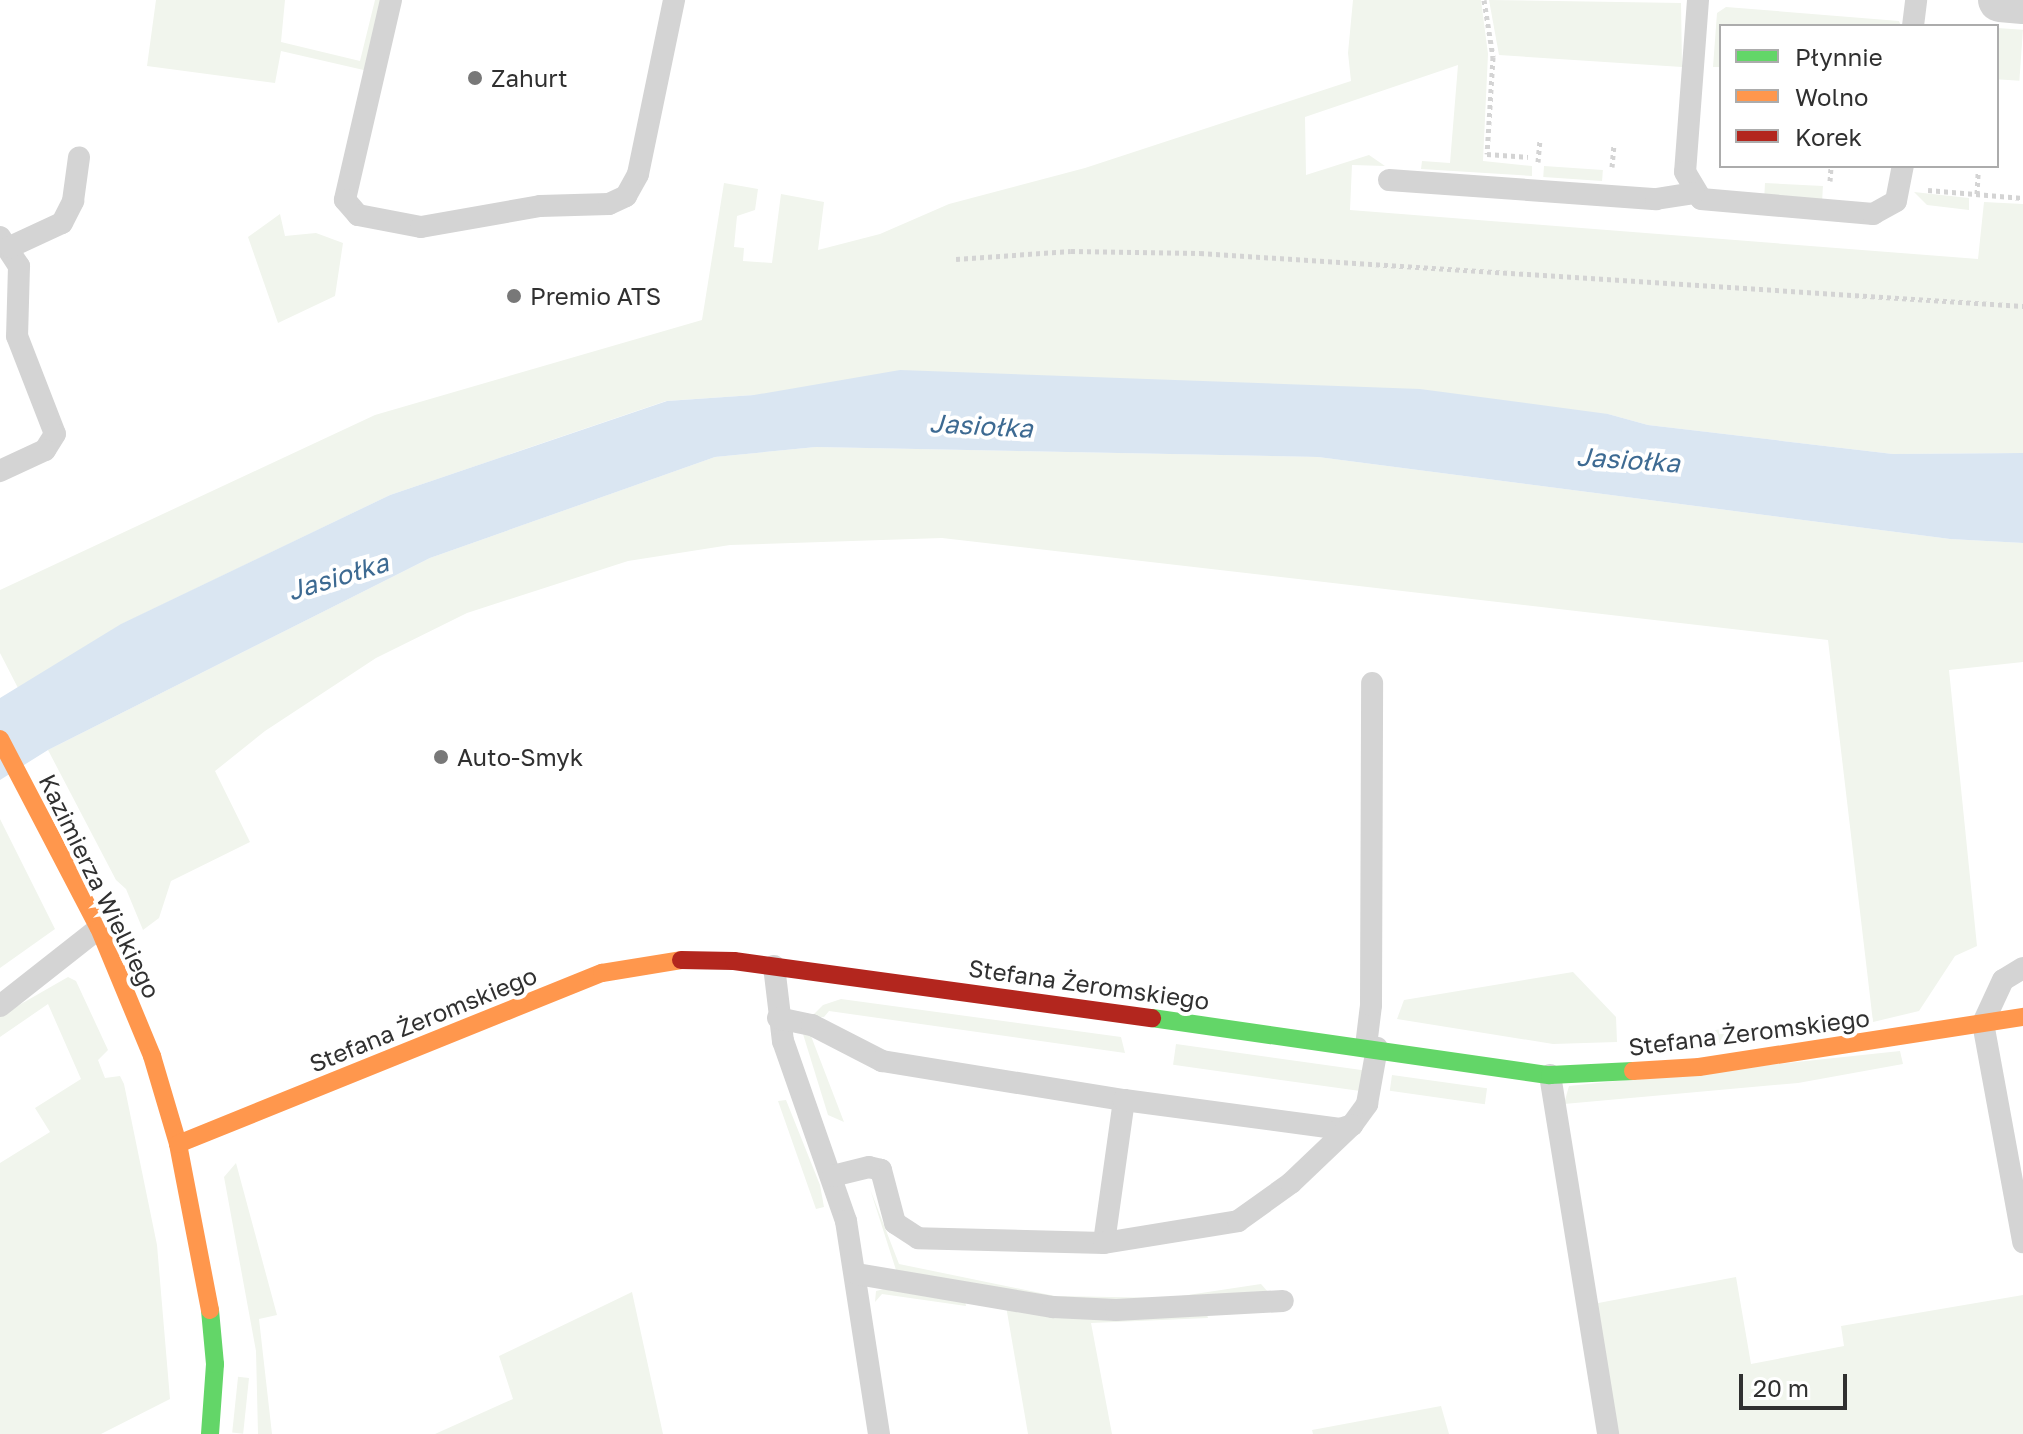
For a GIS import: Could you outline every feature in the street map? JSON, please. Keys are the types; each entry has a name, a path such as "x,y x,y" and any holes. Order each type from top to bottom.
{"street":[{"path":"2000,0 2023,2"},
{"name":"Kazimierza Wielkiego","path":"0,739 99,928 147,1041 178,1144 213,1331 210,1434"},
{"name":"Stefana Żeromskiego","path":"178,1144 622,966 706,960 774,966 1372,1047 1550,1075 1699,1067 2023,1017"}],"lane":[{"path":"391,0 345,200 358,215 421,227 540,206 609,204 626,196 638,174 674,0"},
{"path":"1698,0 1685,172 1694,193 1708,202 1873,214 1896,201 1903,168"},
{"path":"1913,24 1916,0"},
{"path":"0,471 45,450 55,434 17,336 21,287 5,242 62,223 73,201 79,157"},
{"path":"1389,180 1656,199 1694,193"},
{"path":"833,1176 869,1167 881,1170 895,1223 918,1238 1104,1243 1238,1221 1291,1183 1352,1125 1367,1104 1372,1047 1372,683"},
{"path":"0,1006 99,928"},
{"path":"774,966 778,1018 833,1176 857,1274 879,1434"},
{"path":"2023,968 2003,980 1983,1023 2023,1242"},
{"path":"778,1018 812,1025 882,1061 1328,1129 1352,1125"},
{"path":"1550,1075 1608,1434"},
{"path":"1104,1243 1124,1100"},
{"path":"857,1274 1053,1307 1116,1310 1283,1301"}],"path":[{"path":"1536,175 1540,139"},
{"path":"1977,194 1978,172"},
{"path":"956,259 1071,251 1200,253 2023,306"}],"shaded area":[{"path":"156,0 285,0 281,42 360,61 375,0 384,0 368,71 281,51 275,83 147,66"},
{"path":"1353,0 1481,0 1488,54 1483,161 1532,166 1532,176 1421,169 1422,161 1450,163 1458,65 1305,117 1306,175 1369,155 1385,166 1352,165 1350,210 1978,259 1984,202 2023,204 2023,453 1893,454 1648,425 1608,414 754,395 666,401 390,495 122,624 18,688 0,653 0,590 375,415 702,320 724,183 758,189 755,210 737,216 734,247 744,248 743,261 772,263 781,194 824,202 818,250 880,234 949,204 1085,168 1351,81 1348,53"},
{"path":"1489,0 1681,3 1682,67 1499,55"},
{"path":"1726,7 1899,21 1900,24 1719,24 1719,67 1713,67 1717,13"},
{"path":"1999,28 2023,30 2019,81 1999,79"},
{"path":"1544,166 1603,170 1602,181 1543,177"},
{"path":"1765,183 1823,186 1822,199 1764,196"},
{"path":"1914,192 1969,198 1969,210 1927,205"},
{"path":"280,214 285,236 316,233 343,243 335,296 278,323 248,237"},
{"path":"816,447 1318,457 1950,539 2023,543 2023,662 1949,670 1977,946 1955,956 1919,1011 1873,1022 1828,640 942,538 730,545 628,561 467,613 376,658 265,731 215,771 250,842 171,881 159,918 143,930 126,889 116,880 48,750 430,558 715,457"},
{"path":"0,819 55,929 0,968"},
{"path":"1573,972 1616,1017 1617,1042 1553,1044 1397,1019 1404,1000"},
{"path":"68,977 76,981 108,1050 98,1060 105,1078 120,1076 124,1084 157,1245 170,1399 101,1434 0,1434 0,1163 50,1132 35,1108 81,1079 48,1004 0,1037 0,1016"},
{"path":"841,999 1121,1037 1125,1053 829,1011 824,1017 811,1017 823,1005"},
{"path":"1786,1021 1834,1027 1686,1048 1684,1034"},
{"path":"803,1034 811,1036 844,1122 828,1115"},
{"path":"1176,1044 1363,1070 1360,1091 1173,1065"},
{"path":"1900,1051 1903,1064 1798,1083 1564,1104 1569,1086"},
{"path":"1392,1075 1487,1088 1485,1104 1390,1091"},
{"path":"786,1100 820,1185 824,1207 816,1209 778,1101"},
{"path":"236,1163 277,1315 259,1319 272,1434 258,1434 256,1351 224,1177"},
{"path":"870,1189 899,1264 1055,1296 1168,1298 1261,1284 1268,1292 1168,1302 1054,1299 896,1270"},
{"path":"1736,1277 1751,1364 1844,1346 1841,1326 2023,1295 2023,1434 1614,1434 1593,1304"},
{"path":"888,1288 965,1301 966,1306 882,1294 875,1302 876,1291"},
{"path":"632,1292 663,1434 435,1434 513,1399 499,1356"},
{"path":"1006,1306 1207,1314 1208,1318 1091,1323 1112,1434 1028,1434"},
{"path":"238,1377 249,1378 243,1434 232,1433"},
{"path":"1441,1406 1449,1434 1313,1434 1312,1430"}],"water":[{"name":"Jasiołka","path":"900,370 1420,389 1608,414 1648,425 1893,454 2023,453 2023,543 1950,539 1318,457 816,447 715,457 430,558 48,750 0,780 0,698 121,624 390,495 667,401 754,395"}],"traffic: fast":[{"path":"1152,1018 1550,1075 1633,1071"},
{"path":"210,1310 215,1364 210,1434"}],"traffic: slow":[{"path":"0,739 99,928 152,1056 178,1144 210,1310"},
{"path":"178,1144 602,973 681,960"},
{"path":"1633,1071 1699,1067 2023,1017"}],"traffic: jam":[{"path":"681,960 734,961 1152,1018"}],"place":[{"name":"Zahurt","path":"475,78"},
{"name":"Premio ATS","path":"514,296"},
{"name":"Auto-Smyk","path":"441,757"}]}
